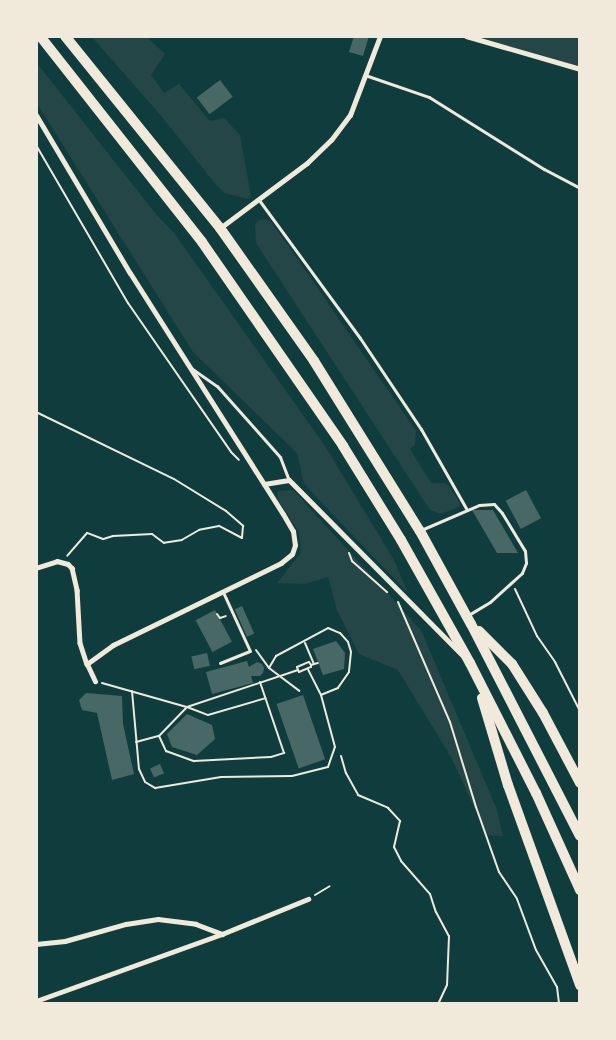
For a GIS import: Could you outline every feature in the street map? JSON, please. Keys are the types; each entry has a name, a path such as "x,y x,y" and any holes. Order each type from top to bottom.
{"main road":[{"path":"40,36 202,242 294,372 343,446 401,540 471,667 536,793 580,890"},
{"path":"65,36 220,228 314,361 420,531 469,620 580,836"},
{"path":"469,620 512,664 543,713 580,784"},
{"path":"471,667 508,785 580,985"}],"street":[{"path":"220,228 308,163 331,140 350,115 380,36"},
{"path":"466,36 580,69"},
{"path":"36,115 130,273 293,532 295,545 292,554 281,564 113,646 87,664"},
{"path":"264,484 289,480 471,667"},
{"path":"36,568 48,563 63,562 72,568 75,576 80,643 95,681"},
{"path":"36,1001 222,934 308,899"},
{"path":"36,944 65,941 126,924 158,919 196,924 222,934"}],"lane":[{"path":"365,75 430,97 544,169 580,188"},
{"path":"259,200 376,360 421,429 467,510"},
{"path":"189,366 217,386 280,457 289,480"},
{"path":"420,531 479,505 494,504 502,513 525,551 526,563 522,574 469,620"},
{"path":"220,663 250,651 223,592"}],"path":[{"path":"36,145 128,304 231,452 244,465"},
{"path":"36,412 174,478 226,511 243,526 242,538 220,526 199,530 182,540 164,542 152,534 113,536 103,539 87,533 63,562"},
{"path":"351,545 348,548 352,561 389,593"},
{"path":"512,584 537,636 555,662 580,710"},
{"path":"396,600 450,722 476,807 499,872 516,899 536,950 557,987 559,1004"},
{"path":"217,614 220,618 233,613"},
{"path":"269,668 276,656 328,628 340,633 348,642 350,663 344,682 338,688 321,694"},
{"path":"305,642 312,665"},
{"path":"255,649 269,668 299,691"},
{"path":"298,670 297,667 309,662 312,665"},
{"path":"136,742 159,736 187,707 298,670 299,672 312,667 312,665 318,662"},
{"path":"132,691 139,769 145,782 155,788 221,777 292,776 328,767 335,747 321,694 308,668"},
{"path":"95,681 187,707 208,715 266,698"},
{"path":"159,736 166,752 194,761 271,757 284,753 260,682"},
{"path":"341,756 346,773 358,795 388,808 400,821 394,847 401,860 430,894 436,912 449,936 447,985 438,1004"},
{"path":"308,899 330,886"}],"shaded area":[{"path":"91,36 146,36 165,54 151,75 164,93 179,84 210,121 224,118 240,135 251,196 248,199 225,193 217,186 163,118"},
{"path":"466,36 580,36 580,69"},
{"path":"36,62 155,213 174,233 325,446 394,560 408,593 304,484 297,453 193,352 36,102"},
{"path":"265,219 271,222 294,254 416,431 415,445 410,449 431,483 444,483 449,486 460,503 458,507 441,514 430,510 256,243 255,224 259,220"},
{"path":"293,490 421,630 497,810 503,836 487,835 451,757 398,670 359,654 337,610 328,577 305,584 277,583 301,553 299,532 277,498 278,491"}],"building":[{"path":"354,36 369,36 363,56 349,52"},
{"path":"220,80 233,97 209,114 197,97"},
{"path":"526,490 541,518 521,529 506,501"},
{"path":"472,510 493,510 518,553 497,553"},
{"path":"242,606 254,633 247,637 235,609"},
{"path":"215,610 232,642 212,652 196,620"},
{"path":"336,641 345,653 344,669 323,675 313,649"},
{"path":"207,653 210,666 194,669 191,657"},
{"path":"247,661 249,667 257,662 262,664 264,668 260,676 251,676 253,683 212,694 206,672"},
{"path":"86,693 122,696 123,724 134,774 112,780 97,713 82,710 79,700"},
{"path":"303,695 325,759 299,768 277,704"},
{"path":"187,714 212,725 215,739 197,755 172,747 167,734"},
{"path":"160,764 164,773 154,778 150,768"}]}
